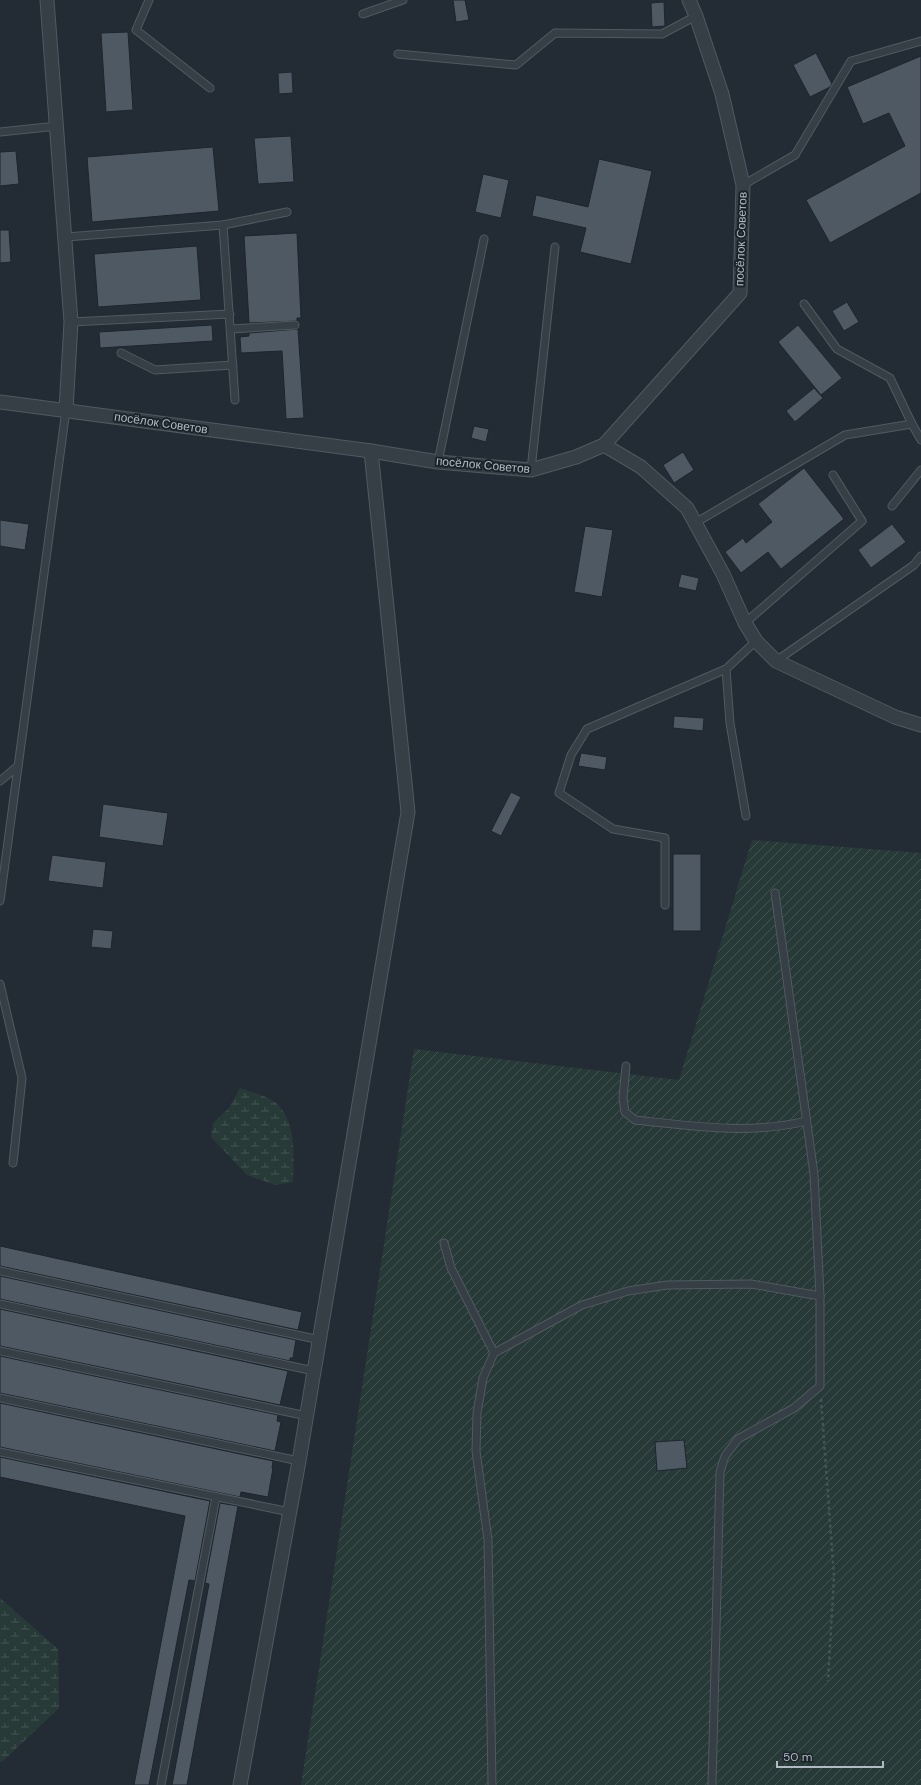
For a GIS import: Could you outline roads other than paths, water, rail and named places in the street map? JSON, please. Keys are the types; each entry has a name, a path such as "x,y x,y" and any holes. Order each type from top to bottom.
{"street":[{"path":"47,0 66,237 71,322 66,410"},
{"name":"посёлок Советов","path":"0,402 371,451 438,462 531,470 576,457 604,445 740,293 743,185 722,94 696,16 689,0"},
{"path":"604,445 641,467 687,508 723,574 745,623 756,641 776,661 895,717 921,725"},
{"path":"240,1785 307,1416 408,812 371,451"}],"lane":[{"path":"149,0 136,30 210,88"},
{"path":"363,14 403,0"},
{"path":"398,54 516,65 555,33 662,34 696,16"},
{"path":"743,185 795,155 851,61 921,41"},
{"path":"0,132 57,126"},
{"path":"66,237 223,225 287,212"},
{"path":"223,225 235,400"},
{"path":"438,462 484,239"},
{"path":"531,470 556,247"},
{"path":"804,304 837,349 890,378 921,440"},
{"path":"71,322 230,314"},
{"path":"231,329 295,325"},
{"path":"121,353 155,370 233,365"},
{"path":"0,901 66,410"},
{"path":"695,523 845,435 912,424"},
{"path":"892,506 921,470"},
{"path":"745,623 862,520 833,475"},
{"path":"776,661 914,565 921,556"},
{"path":"665,905 665,838 613,829 559,793 571,755 586,729 726,669 756,641"},
{"path":"726,669 730,723 746,816"},
{"path":"0,781 18,766"},
{"path":"712,1785 720,1472 725,1456 738,1439 794,1408 820,1386 820,1296 814,1174 775,893"},
{"path":"0,984 22,1078 13,1163"},
{"path":"626,1066 622,1098 625,1112 635,1120 729,1129 785,1126 806,1121"},
{"path":"444,1243 451,1268 494,1353"},
{"path":"0,1271 320,1340"},
{"path":"492,1785 488,1540 476,1451 477,1413 483,1378 494,1353 582,1305 628,1291 667,1285 751,1284 820,1296"},
{"path":"0,1304 314,1371"},
{"path":"0,1351 307,1416"},
{"path":"0,1398 299,1461"},
{"path":"0,1452 290,1512"},
{"path":"161,1785 216,1497"}]}
